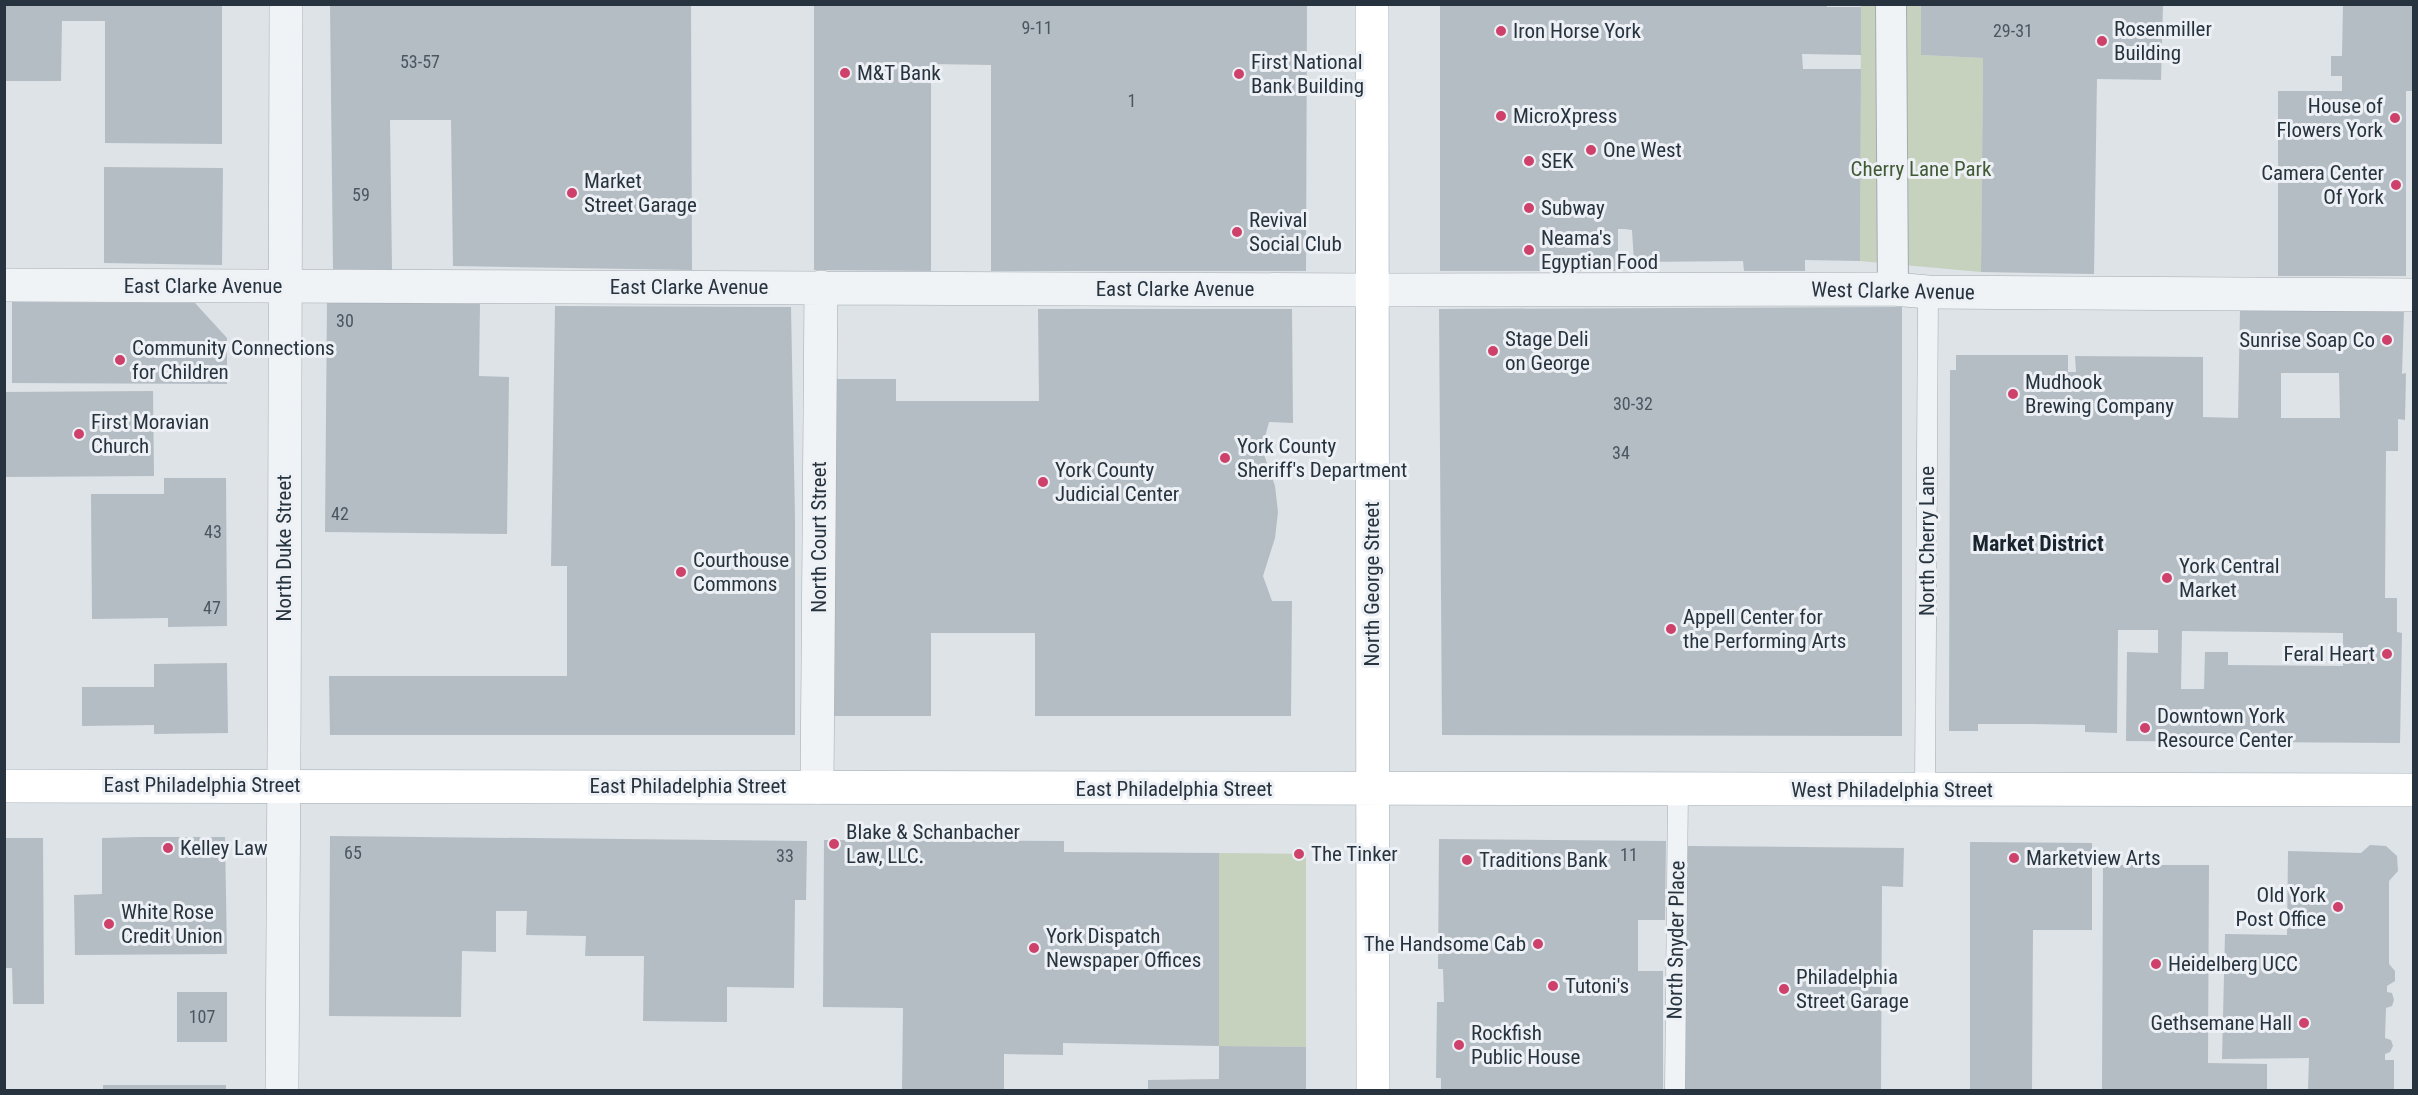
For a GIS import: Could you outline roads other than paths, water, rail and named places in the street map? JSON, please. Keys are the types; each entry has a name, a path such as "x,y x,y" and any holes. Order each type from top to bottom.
{"main road":[{"name":"North George Street","path":"1372,4 1373,1090"},
{"name":"East Philadelphia Street","path":"4,786 285,785 1371,790"},
{"name":"West Philadelphia Street","path":"1371,790 2414,790"}],"street":[{"name":"North Duke Street","path":"282,1090 285,785 283,286 286,4"},
{"path":"1892,4 1893,289"},
{"name":"East Clarke Avenue","path":"4,285 1372,290"},
{"name":"North Court Street","path":"817,787 821,287"},
{"name":"West Clarke Avenue","path":"1372,290 1893,289 1928,292 2414,295"}],"lane":[{"name":"North Cherry Lane","path":"1925,790 1928,292"},
{"name":"North Snyder Place","path":"1675,1090 1678,790"}],"place":[{"name":"Iron Horse York","path":"1501,31"},
{"name":"Rosenmiller Building","path":"2102,41"},
{"name":"M&T Bank","path":"845,73"},
{"name":"First National Bank Building","path":"1239,74"},
{"name":"MicroXpress","path":"1501,116"},
{"name":"House of Flowers York","path":"2395,118"},
{"name":"One West","path":"1591,150"},
{"name":"SEK","path":"1529,161"},
{"name":"Camera Center Of York","path":"2396,185"},
{"name":"Market Street Garage","path":"572,193"},
{"name":"Subway","path":"1529,208"},
{"name":"Revival Social Club","path":"1237,232"},
{"name":"Neama's Egyptian Food","path":"1529,250"},
{"name":"Sunrise Soap Co","path":"2387,340"},
{"name":"Stage Deli on George","path":"1493,351"},
{"name":"Community Connections for Children","path":"120,360"},
{"name":"Mudhook Brewing Company","path":"2013,394"},
{"name":"First Moravian Church","path":"79,434"},
{"name":"York County Sheriff's Department","path":"1225,458"},
{"name":"York County Judicial Center","path":"1043,482"},
{"name":"Courthouse Commons","path":"681,572"},
{"name":"York Central Market","path":"2167,578"},
{"name":"Appell Center for the Performing Arts","path":"1671,629"},
{"name":"Feral Heart","path":"2387,654"},
{"name":"Downtown York Resource Center","path":"2145,728"},
{"name":"Blake & Schanbacher Law, LLC.","path":"834,844"},
{"name":"Kelley Law","path":"168,848"},
{"name":"The Tinker","path":"1299,854"},
{"name":"Marketview Arts","path":"2014,858"},
{"name":"Traditions Bank","path":"1467,860"},
{"name":"Old York Post Office","path":"2338,907"},
{"name":"White Rose Credit Union","path":"109,924"},
{"name":"The Handsome Cab","path":"1538,944"},
{"name":"York Dispatch Newspaper Offices","path":"1034,948"},
{"name":"Heidelberg UCC","path":"2156,964"},
{"name":"Tutoni's","path":"1553,986"},
{"name":"Philadelphia Street Garage","path":"1784,989"},
{"name":"Gethsemane Hall","path":"2304,1023"},
{"name":"Rockfish Public House","path":"1459,1045"}],"district":[{"name":"Market District","path":"2038,543"}],"park label":[{"name":"Cherry Lane Park","path":"1921,169"}]}
